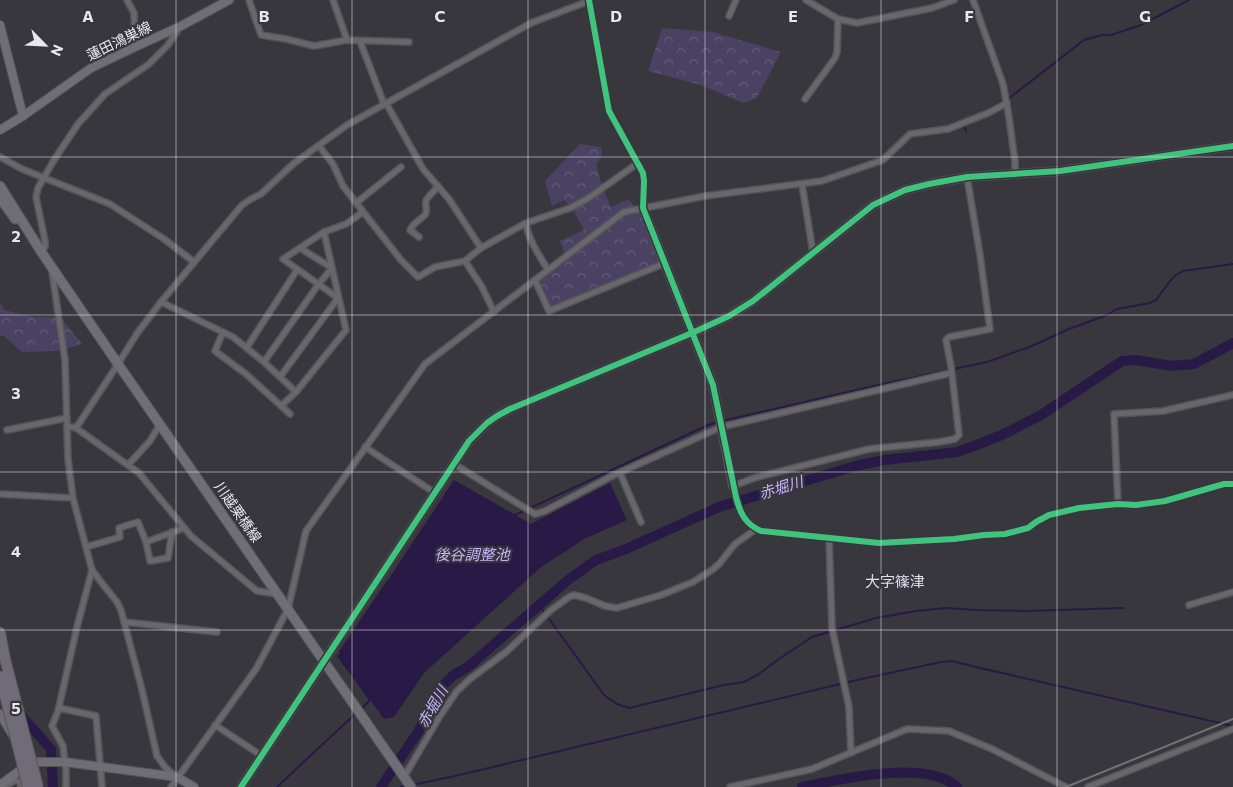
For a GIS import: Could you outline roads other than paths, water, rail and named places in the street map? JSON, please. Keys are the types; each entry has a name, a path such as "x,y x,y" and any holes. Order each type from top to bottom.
{"highway":[{"path":"0,632 14,696 38,787"},
{"path":"0,676 28,787"}],"main road":[{"name":"川越栗橋線","path":"0,186 42,253"},
{"name":"川越栗橋線","path":"0,198 51,265 412,787"}],"street":[{"path":"127,0 134,13 135,46"},
{"name":"蓮田鴻巣線","path":"0,130 91,68 181,26 229,0"},
{"path":"249,0 261,36 286,39 314,46 347,40 409,42"},
{"path":"333,0 347,40"},
{"path":"729,16 736,0"},
{"path":"806,0 838,19 857,23 932,8 954,0"},
{"path":"973,0 1003,84 1016,162 1016,174"},
{"path":"76,428 138,332 160,302 242,205 261,194 293,164 348,125 531,23 589,1 610,111 643,173 643,208 713,385 733,486 740,511 747,522 756,529 880,543 954,539 1005,534 1028,528 1049,514 1079,508 1118,504 1136,505 1165,501 1224,484 1233,484"},
{"path":"806,99 835,58 837,52 838,19"},
{"path":"0,25 23,116"},
{"path":"42,253 45,241 36,197 38,188 54,160 78,124 105,94 162,52 181,26"},
{"path":"360,41 385,104 423,169 450,199 481,248"},
{"path":"170,787 256,669 288,609 306,531 425,364 624,212 705,196 822,181 883,160 910,134 948,129 1007,103"},
{"path":"319,146 333,164 343,186 401,260 418,278 435,267 466,261 481,248 526,223 570,208 638,163"},
{"path":"241,787 454,464 479,430 497,416 528,401 718,322 753,301 873,205 905,190 967,177 1060,171 1233,146"},
{"path":"0,157 22,169 110,204 164,239 194,262"},
{"path":"356,203 401,167"},
{"path":"733,486 754,478 869,449 955,439 958,435 946,340 949,336 990,329 967,177"},
{"path":"802,184 813,253"},
{"path":"419,238 410,230 426,214 426,199 438,186"},
{"path":"338,298 283,259 324,232 346,224 363,212"},
{"path":"526,223 533,244 548,270"},
{"path":"282,406 296,392 346,330 324,232"},
{"path":"300,248 332,268"},
{"path":"466,261 482,287 494,312"},
{"path":"535,280 549,311 665,263"},
{"path":"51,265 65,360 68,459 73,498 92,570 121,610 158,756 176,777 194,787"},
{"path":"264,362 332,268"},
{"path":"246,347 297,270"},
{"path":"280,377 338,298"},
{"path":"160,302 233,337 264,362 296,392"},
{"path":"223,332 215,351 246,374 290,414"},
{"path":"454,464 535,514 545,511 612,476 721,427 951,373"},
{"path":"1118,504 1114,414 1163,411 1233,395"},
{"path":"7,430 67,418"},
{"path":"128,465 150,440 160,424"},
{"path":"67,426 76,428 139,473 190,536 258,591 278,594"},
{"path":"365,447 435,493"},
{"path":"620,473 641,522"},
{"path":"0,494 73,498"},
{"path":"86,547 120,537 119,528 138,522 146,542 150,561 168,558 172,532"},
{"path":"146,542 184,528"},
{"path":"403,775 457,691 506,652 551,610 569,597 574,595 605,606 617,608 661,595 693,582 712,570 735,544 756,529"},
{"path":"829,537 832,628 848,707 851,753"},
{"path":"66,787 63,746 52,726 59,708 92,570"},
{"path":"1189,605 1233,592"},
{"path":"124,622 217,632"},
{"path":"59,708 96,716 102,787"},
{"path":"0,714 30,763"},
{"path":"215,725 262,756"},
{"path":"730,787 812,769 907,729 949,731 992,749 1066,787"},
{"path":"1088,787 1233,729"},
{"path":"0,785 30,763 39,762 65,762 176,777"},
{"path":"5,787 17,780 20,782 21,787"}],"water":[{"name":"後谷調整池","path":"454,480 531,524 610,483 627,520 584,539 540,568 424,673 394,717 384,719 338,656"}],"waterway":[{"path":"983,112 1008,99 1084,40 1102,35 1111,35 1141,25 1189,0"},
{"path":"964,124 966,131"},
{"path":"722,421 987,362 1032,346 1069,329 1107,315 1117,309 1150,303 1156,300 1170,281 1183,271 1233,264"},
{"name":"赤堀川","path":"381,787 418,732 443,685 455,674 468,667 568,580 596,560 626,549 719,507 855,466 884,460 957,452 977,445 1041,415 1122,361 1136,360 1172,366 1194,364 1233,343"},
{"path":"513,516 718,422"},
{"path":"340,652 388,581"},
{"path":"539,605 604,695 617,704 629,708 744,682 759,674 812,637 876,618 946,608 1026,611 1124,608"},
{"path":"338,656 354,678"},
{"path":"412,785 857,680 952,661 1233,726"},
{"path":"357,682 370,700 361,709"},
{"path":"17,711 51,749 53,787"},
{"path":"277,787 355,714"},
{"path":"802,787 860,776 904,773 925,774 943,779 957,787"},
{"path":"401,787 407,786"}],"railway":[{"path":"1066,787 1233,719"}],"district":[{"name":"大字篠津","path":"895,582"}]}
